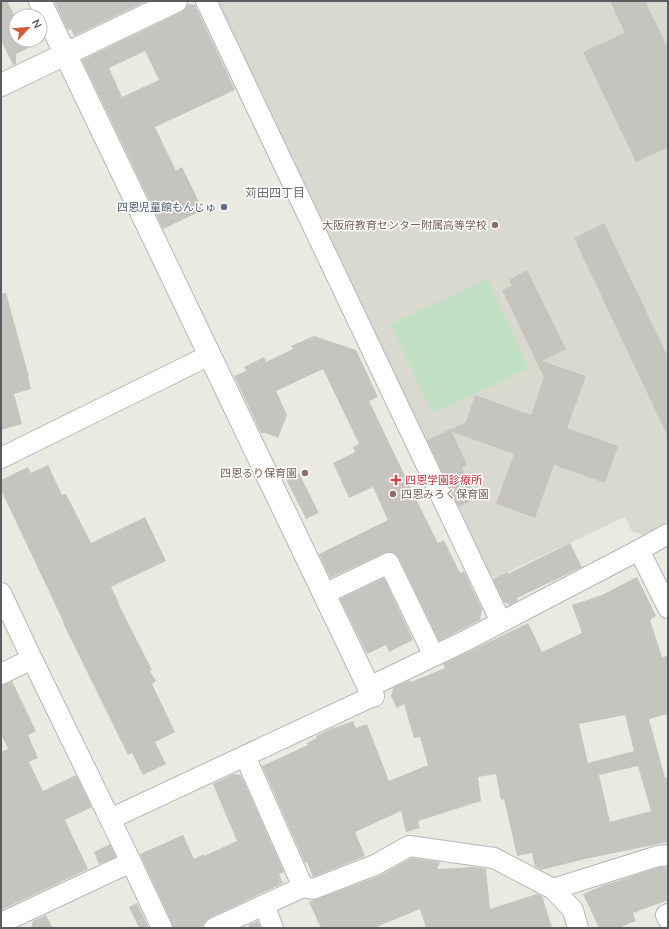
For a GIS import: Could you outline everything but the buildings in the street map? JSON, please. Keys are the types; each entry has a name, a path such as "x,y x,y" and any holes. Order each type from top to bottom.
{"street":[{"path":"40,1 371,692"},
{"path":"1,85 176,1"},
{"path":"206,1 501,622"},
{"path":"1,458 210,355"},
{"path":"110,819 245,756 371,692 434,656 668,534"},
{"path":"639,550 668,608"},
{"path":"324,594 389,563 434,656"},
{"path":"1,593 162,928"},
{"path":"1,674 32,659"},
{"path":"245,756 304,888"},
{"path":"214,928 304,888 313,889 375,864 409,846 494,858 553,889 573,910 578,928"},
{"path":"553,889 658,856 668,855"},
{"path":"11,923 131,862"},
{"path":"264,905 273,928"},
{"path":"668,914 666,915 668,919"}],"shaded area":[{"name":"大阪府教育センター附属高等学校","path":"220,1 668,1 668,522 643,535 632,531 625,517 497,577 488,576 219,8"}],"green space":[{"path":"487,279 529,368 436,412 430,408 390,324"}],"place":[{"name":"四恩児童館もんじゅ","path":"224,207"},
{"name":"大阪府教育センター附属高等学校","path":"495,225"},
{"name":"四恩るり保育園","path":"305,473"},
{"name":"四恩学園診療所","path":"396,480"},
{"name":"四恩みろく保育園","path":"393,494"}],"district":[{"name":"苅田四丁目","path":"275,193"}]}
